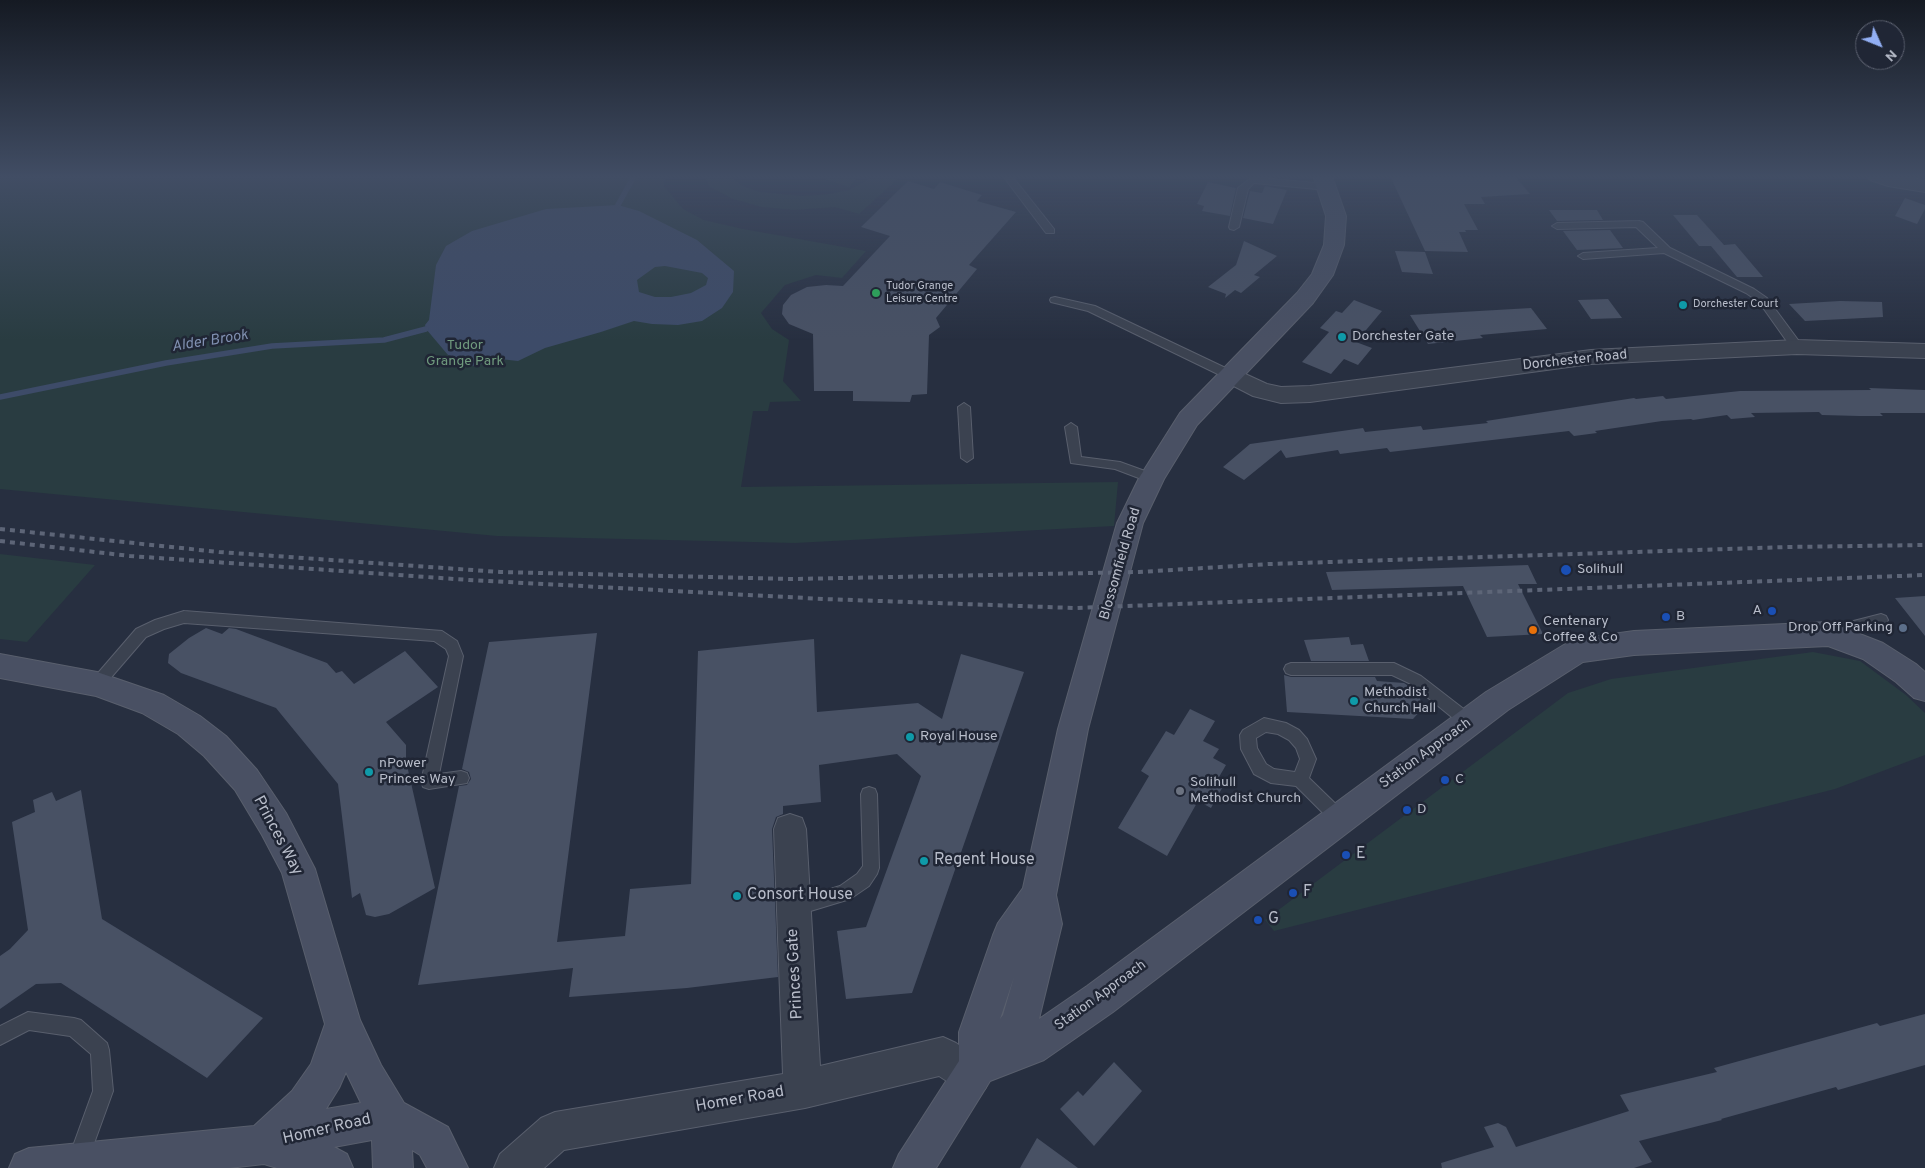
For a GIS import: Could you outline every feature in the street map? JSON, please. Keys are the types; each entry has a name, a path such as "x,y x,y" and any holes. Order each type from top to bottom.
{"street":[{"name":"Blossomfield Road","path":"913,1168 975,1071 1019,1026 1045,924 1039,895 1073,729 1130,523 1152,478 1188,420 1230,374 1305,298 1322,275 1334,245 1335,231"},
{"name":"Dorchester Road","path":"1230,374 1261,391 1282,395 1310,394 1591,357 1797,347 1925,351"},
{"name":"Station Approach","path":"975,1071 1031,1048 1100,999 1469,722 1532,678 1577,651 1634,644 1829,634 1873,651 1906,673 1925,689"},
{"name":"Princes Way","path":"6,667 97,684 153,704 189,725 215,746 246,780 274,824 298,869 343,1024 368,1078 390,1116 393,1168"},
{"name":"Princes Gate","path":"790,829 801,1070 805,1089"},
{"name":"Homer Road","path":"263,1145 306,1106 326,1075 343,1024"},
{"name":"Homer Road","path":"514,1168 554,1132 805,1089 943,1056 975,1071"},
{"name":"Princes Way","path":"390,1116 434,1142 448,1168"},
{"name":"Homer Road","path":"29,1168 76,1165 263,1145 312,1131 390,1116"},
{"path":"263,1145 312,1156 333,1168"}],"lane":[{"path":"1646,231 1666,250 1750,291 1763,300 1797,347"},
{"path":"1583,256 1666,250"},
{"path":"1055,300 1091,308 1230,374"},
{"path":"964,407 967,458"},
{"path":"1071,426 1079,460 1116,466 1152,478"},
{"path":"97,684 142,633 160,624 184,617 437,635 452,645 456,656 429,782 461,778"},
{"path":"1829,634 1881,620"},
{"path":"1291,668 1394,669 1416,680 1469,722"},
{"path":"1300,780 1339,818"},
{"path":"793,908 844,893 863,880 871,868 869,794"},
{"path":"0,1036 28,1021 46,1023 74,1027 100,1050 103,1091 76,1165"}],"green space":[{"name":"Tudor Grange Park","path":"0,231 751,231 866,251 842,278 816,275 785,285 761,313 772,329 789,340 783,381 801,401 770,402 768,411 753,411 741,487 1118,482 1114,526 795,543 497,536 0,489"},
{"path":"0,554 95,565 27,642 0,639"},
{"path":"1813,652 1860,661 1906,695 1925,713 1925,755 1835,789 1274,931 1265,920 1568,693 1611,679"}],"water":[{"path":"472,231 678,231 697,240 734,271 733,292 722,308 702,321 678,325 634,321 545,348 518,361 500,359 474,366 448,355 426,329 425,325 429,320 436,265 446,246","holes":["665,266 702,273 708,278 706,285 691,293 671,297 655,297 639,292 637,280 655,267"]}],"building":[{"name":"Tudor Grange Leisure Centre","path":"872,231 1000,231 969,265 977,269 936,318 940,327 929,335 927,394 912,395 910,402 853,401 853,391 814,391 813,334 789,324 782,314 783,305 791,295 807,287 843,286 890,236"},
{"path":"1415,231 1466,232 1459,232 1468,252 1425,251"},
{"path":"1563,231 1610,231 1623,248 1577,250"},
{"name":"Dorchester Court","path":"1686,231 1711,231 1724,245 1735,244 1763,277 1737,277 1711,246 1699,246"},
{"path":"1244,241 1277,256 1254,275 1260,277 1241,293 1235,290 1225,298 1226,294 1208,287 1236,265"},
{"path":"1395,251 1425,252 1433,274 1402,272"},
{"path":"1608,299 1622,318 1591,319 1578,300"},
{"name":"Dorchester Gate","path":"1354,300 1382,311 1356,342 1372,348 1358,365 1344,359 1331,374 1302,362 1329,332 1320,328 1336,311 1342,313"},
{"name":"Dorchester Court","path":"1840,301 1882,302 1883,317 1805,321 1789,304"},
{"path":"1531,308 1547,329 1480,335 1483,338 1428,344 1410,315"},
{"path":"1869,388 1925,390 1925,413 1880,413 1883,416 1859,416 1822,415 1819,412 1751,413 1755,417 1731,419 1727,415 1693,420 1662,421 1574,436 1569,431 1390,452 1387,448 1340,454 1338,450 1286,458 1281,450 1244,480 1223,467 1250,444 1363,428 1365,432 1421,426 1423,430 1488,423 1486,421 1634,398 1663,396 1666,399 1740,391 1871,390"},
{"path":"1528,565 1537,584 1518,584 1543,634 1487,637 1463,586 1332,590 1326,572"},
{"path":"1925,596 1925,636 1895,598"},
{"name":"nPower Princes Way","path":"206,628 222,634 229,628 236,629 327,663 336,673 342,671 354,684 405,651 438,687 386,722 406,745 406,761 435,888 389,914 375,917 366,915 360,893 352,898 338,784 276,708 181,673 168,663 169,654 189,638"},
{"path":"597,633 557,942 625,936 630,889 691,884 698,651 814,639 817,712 918,703 942,719 961,654 1024,672 912,993 846,999 837,931 866,927 921,776 897,754 819,765 821,802 783,806 783,814 776,817 772,829 778,977 687,988 569,997 573,968 418,985 459,786 467,785 471,779 469,772 462,769 489,642"},
{"path":"1349,637 1351,645 1363,644 1369,661 1311,661 1304,640"},
{"name":"Methodist Church Hall","path":"1284,675 1291,677 1375,677 1377,681 1404,683 1419,693 1422,709 1413,719 1287,712"},
{"name":"Solihull Methodist Church","path":"1190,709 1215,721 1203,741 1219,749 1213,758 1226,765 1219,777 1226,781 1211,808 1198,801 1167,856 1118,828 1149,776 1141,771 1166,731 1174,735"},
{"path":"81,790 102,919 263,1018 207,1078 61,983 36,984 0,1009 0,956 10,949 28,930 12,822 35,812 33,800 52,792 56,801"},
{"path":"1925,1014 1925,1065 1838,1090 1836,1087 1722,1120 1639,1141 1652,1162 1634,1168 1442,1168 1441,1163 1494,1147 1484,1127 1498,1123 1506,1127 1516,1147 1629,1111 1620,1095 1717,1072 1714,1068 1877,1023 1880,1026"},
{"path":"1114,1062 1142,1091 1094,1146 1060,1109 1078,1091 1083,1096"},
{"path":"1037,1138 1078,1168 1020,1168"}],"waterway":[{"name":"Alder Brook","path":"0,397 166,363 272,346 384,340 426,329"}],"railway":[{"path":"0,529 219,552 500,572 793,579 1139,572 1269,564 1788,547 1925,545"},
{"path":"0,541 130,556 469,580 824,599 1075,608 1925,575"}],"place":[{"name":"Tudor Grange Leisure Centre","path":"876,293"},
{"name":"Dorchester Court","path":"1683,305"},
{"name":"Dorchester Gate","path":"1342,337"},
{"name":"Solihull","path":"1566,570"},
{"name":"A","path":"1772,611"},
{"name":"B","path":"1666,617"},
{"name":"Drop Off Parking","path":"1903,628"},
{"name":"Centenary Coffee & Co","path":"1533,630"},
{"name":"Methodist Church Hall","path":"1354,701"},
{"name":"Royal House","path":"910,737"},
{"name":"nPower Princes Way","path":"369,772"},
{"name":"C","path":"1445,780"},
{"name":"Solihull Methodist Church","path":"1180,791"},
{"name":"D","path":"1407,810"},
{"name":"E","path":"1346,855"},
{"name":"Regent House","path":"924,861"},
{"name":"F","path":"1293,893"},
{"name":"Consort House","path":"737,896"},
{"name":"G","path":"1258,920"}]}
